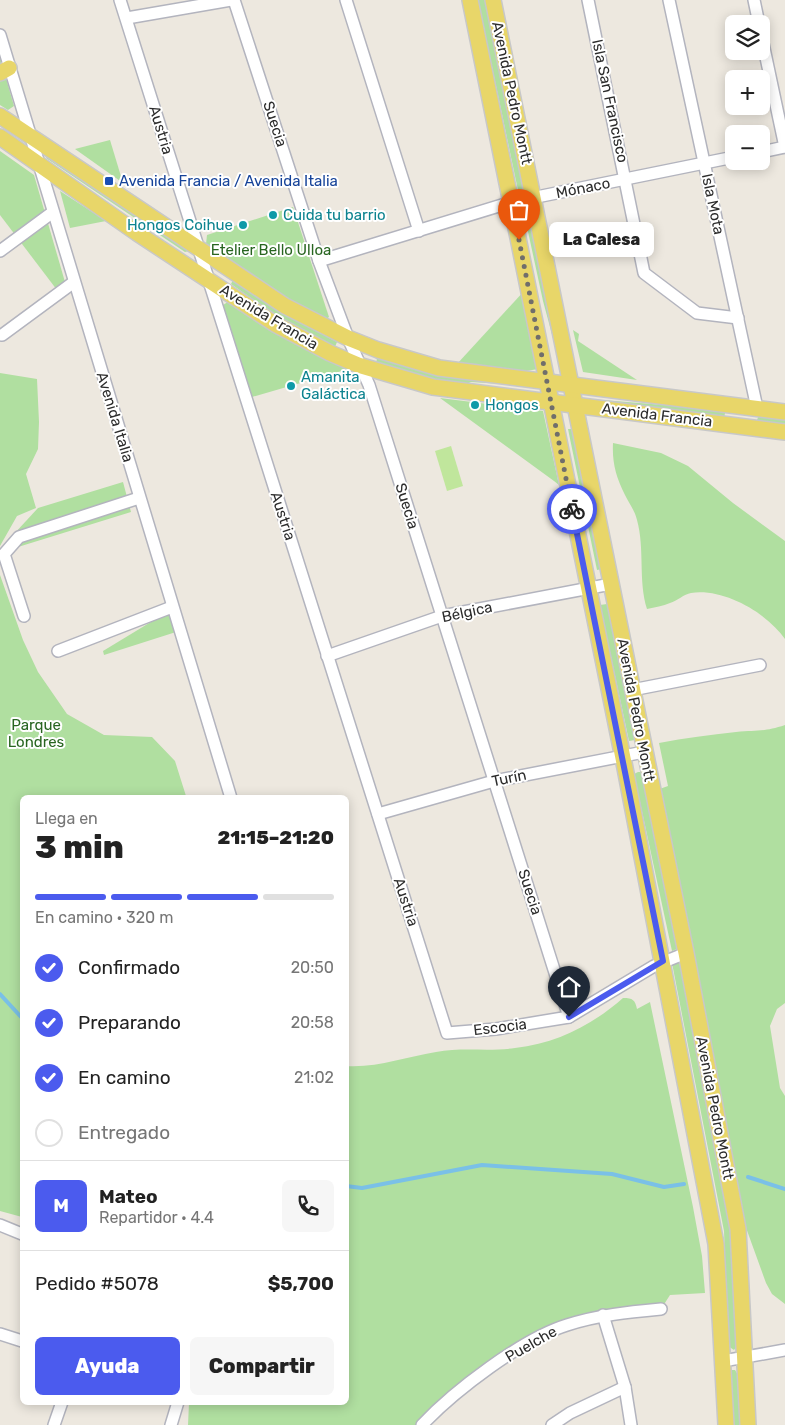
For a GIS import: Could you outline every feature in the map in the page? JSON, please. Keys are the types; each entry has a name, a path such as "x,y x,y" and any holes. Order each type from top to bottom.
{"main road":[{"name":"Avenida Pedro Montt","path":"470,0 663,961 716,1244 726,1425"},
{"name":"Avenida Pedro Montt","path":"493,0 686,953 738,1229 748,1425"},
{"name":"Avenida Francia","path":"0,116 285,306 348,338 385,352 440,368 785,412"},
{"name":"Avenida Francia","path":"0,137 38,165 275,324 330,353 358,364 433,387 785,432"},
{"path":"742,426 750,407"}],"street":[{"name":"Austria","path":"120,0 447,1032"},
{"path":"127,18 233,0"},
{"name":"Suecia","path":"233,0 319,261 358,364 369,385 569,1017"},
{"path":"346,0 420,231"},
{"name":"Isla San Francisco","path":"588,0 644,272 697,313 738,318"},
{"name":"Isla Mota","path":"669,0 738,318 750,407"},
{"path":"754,0 757,15"},
{"name":"Avenida Italia","path":"0,35 4,70 30,136 230,795"},
{"path":"767,60 785,147 770,150"},
{"name":"Mónaco","path":"319,261 512,202 725,159"},
{"path":"0,251 53,212"},
{"path":"2,335 74,282"},
{"path":"24,616 4,554 10,544 19,537 140,498"},
{"name":"Bélgica","path":"327,656 442,616 610,584"},
{"path":"58,651 172,606"},
{"path":"632,690 760,665"},
{"name":"Turín","path":"378,814 494,781 644,752"},
{"name":"Escocia","path":"447,1032 496,1029 569,1017 663,961 686,953"},
{"path":"0,1226 20,1233"},
{"name":"Puelche","path":"422,1425 447,1400 516,1351 565,1325 603,1315 661,1309"},
{"path":"603,1315 625,1387 631,1425"},
{"path":"0,1334 20,1340"},
{"path":"723,1361 785,1350"},
{"path":"552,1425 570,1412 625,1387"},
{"path":"54,1425 61,1405"},
{"path":"171,1425 177,1405"}],"green space":[{"path":"478,0 488,0 528,193 519,195"},
{"path":"0,57 14,106 8,110 0,105"},
{"path":"110,140 123,183 75,149"},
{"path":"0,151 34,175 65,282 57,290 0,215"},
{"path":"48,154 189,251 185,252 46,158"},
{"path":"60,191 106,221 70,228"},
{"name":"Etelier Bello Ulloa","path":"293,207 329,317 321,323 209,251 206,244 207,235"},
{"path":"531,212 559,360 543,301 524,213"},
{"path":"233,280 282,313 337,342 335,347 278,317 231,284"},
{"path":"525,290 538,369 526,371 457,364"},
{"path":"231,300 352,368 252,397 223,305"},
{"path":"573,330 579,334 578,341 637,380 583,372"},
{"path":"377,357 531,386 471,382 462,386 376,366"},
{"path":"0,373 37,379 39,422 38,449 26,474 36,508 17,516 0,546"},
{"path":"440,398 543,411 559,485 554,481"},
{"path":"590,399 726,410 724,417 590,401"},
{"path":"759,415 785,419 785,424 757,420"},
{"path":"568,429 572,429 582,464 602,569 597,570"},
{"path":"613,443 661,453 688,466 733,503 785,541 785,639 767,620 744,604 717,594 691,593 667,604 647,609 644,598 641,542 637,520 617,476 613,457"},
{"path":"451,446 463,486 447,491 435,451"},
{"path":"123,482 131,512 18,547 14,534 38,508"},
{"name":"Parque Londres","path":"0,575 23,640 38,672 67,714 104,735 152,737 175,761 186,795 20,795 20,1216 0,1211"},
{"path":"607,604 635,740 629,741 600,605"},
{"path":"169,611 176,632 104,655 103,651"},
{"path":"785,725 785,1003 777,1009 770,1026 780,1088 785,1096 785,1304 772,1294 766,1283 745,1225 654,791 668,786 659,743 717,734 766,730"},
{"path":"643,772 679,948 672,951 634,774"},
{"path":"679,959 735,1250 737,1346 734,1350 728,1346 724,1231 672,963"},
{"path":"623,998 633,1000 637,1009 650,1002 693,1207 702,1256 705,1293 670,1295 661,1309 623,1312 534,1340 422,1425 188,1425 189,1405 349,1405 349,1066 380,1064 446,1051 531,1046 574,1031 611,1008"},
{"path":"731,1370 735,1370 738,1375 741,1425 733,1425 728,1376"}],"waterway":[{"path":"0,994 20,1016"},
{"path":"349,1186 362,1188 482,1165 612,1174 664,1187 684,1184"},
{"path":"748,1177 785,1189"}],"way so far":[{"path":"519,240 572,509"}],"place":[{"name":"Avenida Francia / Avenida Italia","path":"109,181"},
{"name":"Cuida tu barrio","path":"273,215"},
{"name":"Hongos Coihue","path":"243,225"},
{"name":"La Calesa","path":"519,240"},
{"name":"Amanita Galáctica","path":"291,386"},
{"name":"Hongos","path":"475,405"}],"route":[{"path":"569,1017 663,961 572,509"}]}
